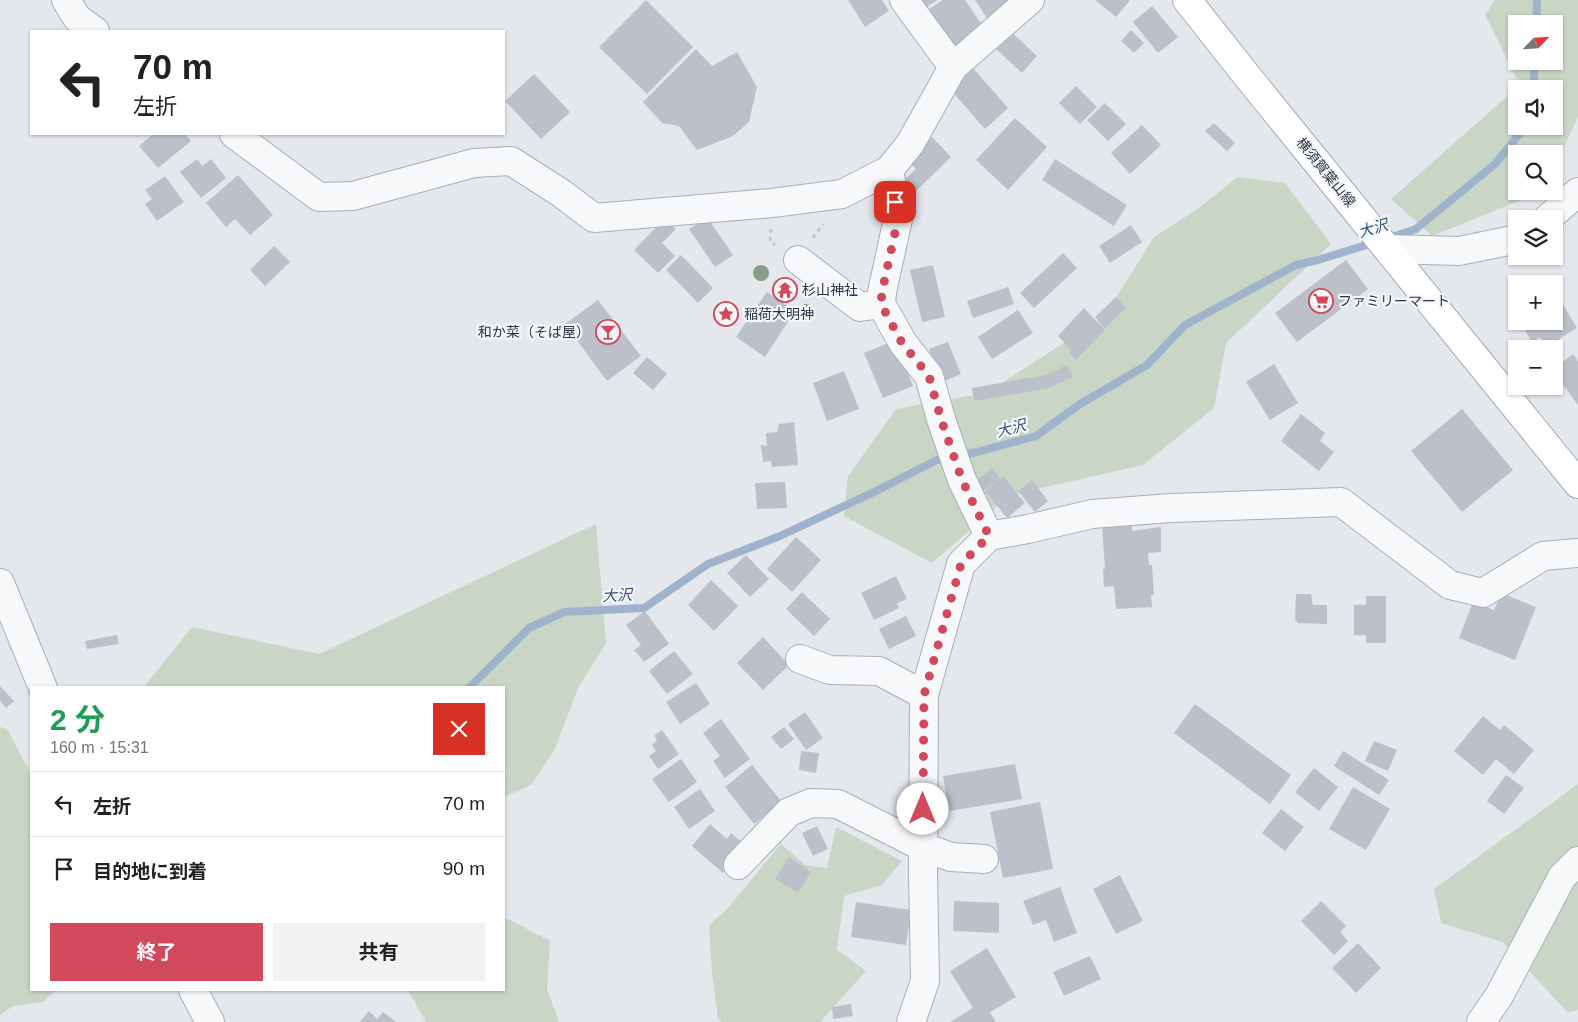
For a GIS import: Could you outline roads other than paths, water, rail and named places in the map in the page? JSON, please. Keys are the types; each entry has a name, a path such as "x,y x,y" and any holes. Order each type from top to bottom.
{"main road":[{"name":"横須賀葉山線","path":"1187,0 1578,484"}],"street":[{"path":"66,0 77,18 94,30"},
{"path":"904,0 954,67"},
{"path":"235,135 319,197 353,196 474,163 511,161 561,193 594,218 772,203 842,194 890,170 910,144 954,67 1030,0"},
{"path":"890,170 898,219 881,304 902,343 929,376 941,419 962,480 989,536"},
{"path":"1557,210 1578,192"},
{"path":"1388,249 1459,251 1508,241"},
{"path":"798,260 860,307 881,304"},
{"path":"911,1022 925,982 923,847 924,695 961,564 989,536 1092,514 1171,508 1341,502 1450,585 1483,593 1543,556 1578,554"},
{"path":"0,583 42,686"},
{"path":"800,659 830,670 879,671 924,695"},
{"path":"738,865 789,812 811,803 838,804 923,847 951,857 984,859"},
{"path":"1481,1022 1500,996 1562,877 1578,861"},
{"path":"194,991 210,1022"}],"waterway":[{"name":"大沢","path":"1536,15 1537,0"},
{"name":"大沢","path":"1534,70 1534,80"},
{"name":"大沢","path":"1389,238 1416,229 1495,164 1519,135"},
{"name":"大沢","path":"471,686 529,628 564,612 644,608 708,564 780,536 937,460 977,452 1036,436 1080,404 1147,365 1185,325 1296,265 1376,242"}],"place":[{"name":"杉山神社","path":"785,290"},
{"name":"ファミリーマート","path":"1321,301"},
{"name":"稲荷大明神","path":"726,314"},
{"name":"和か菜（そば屋）","path":"608,332"}]}
